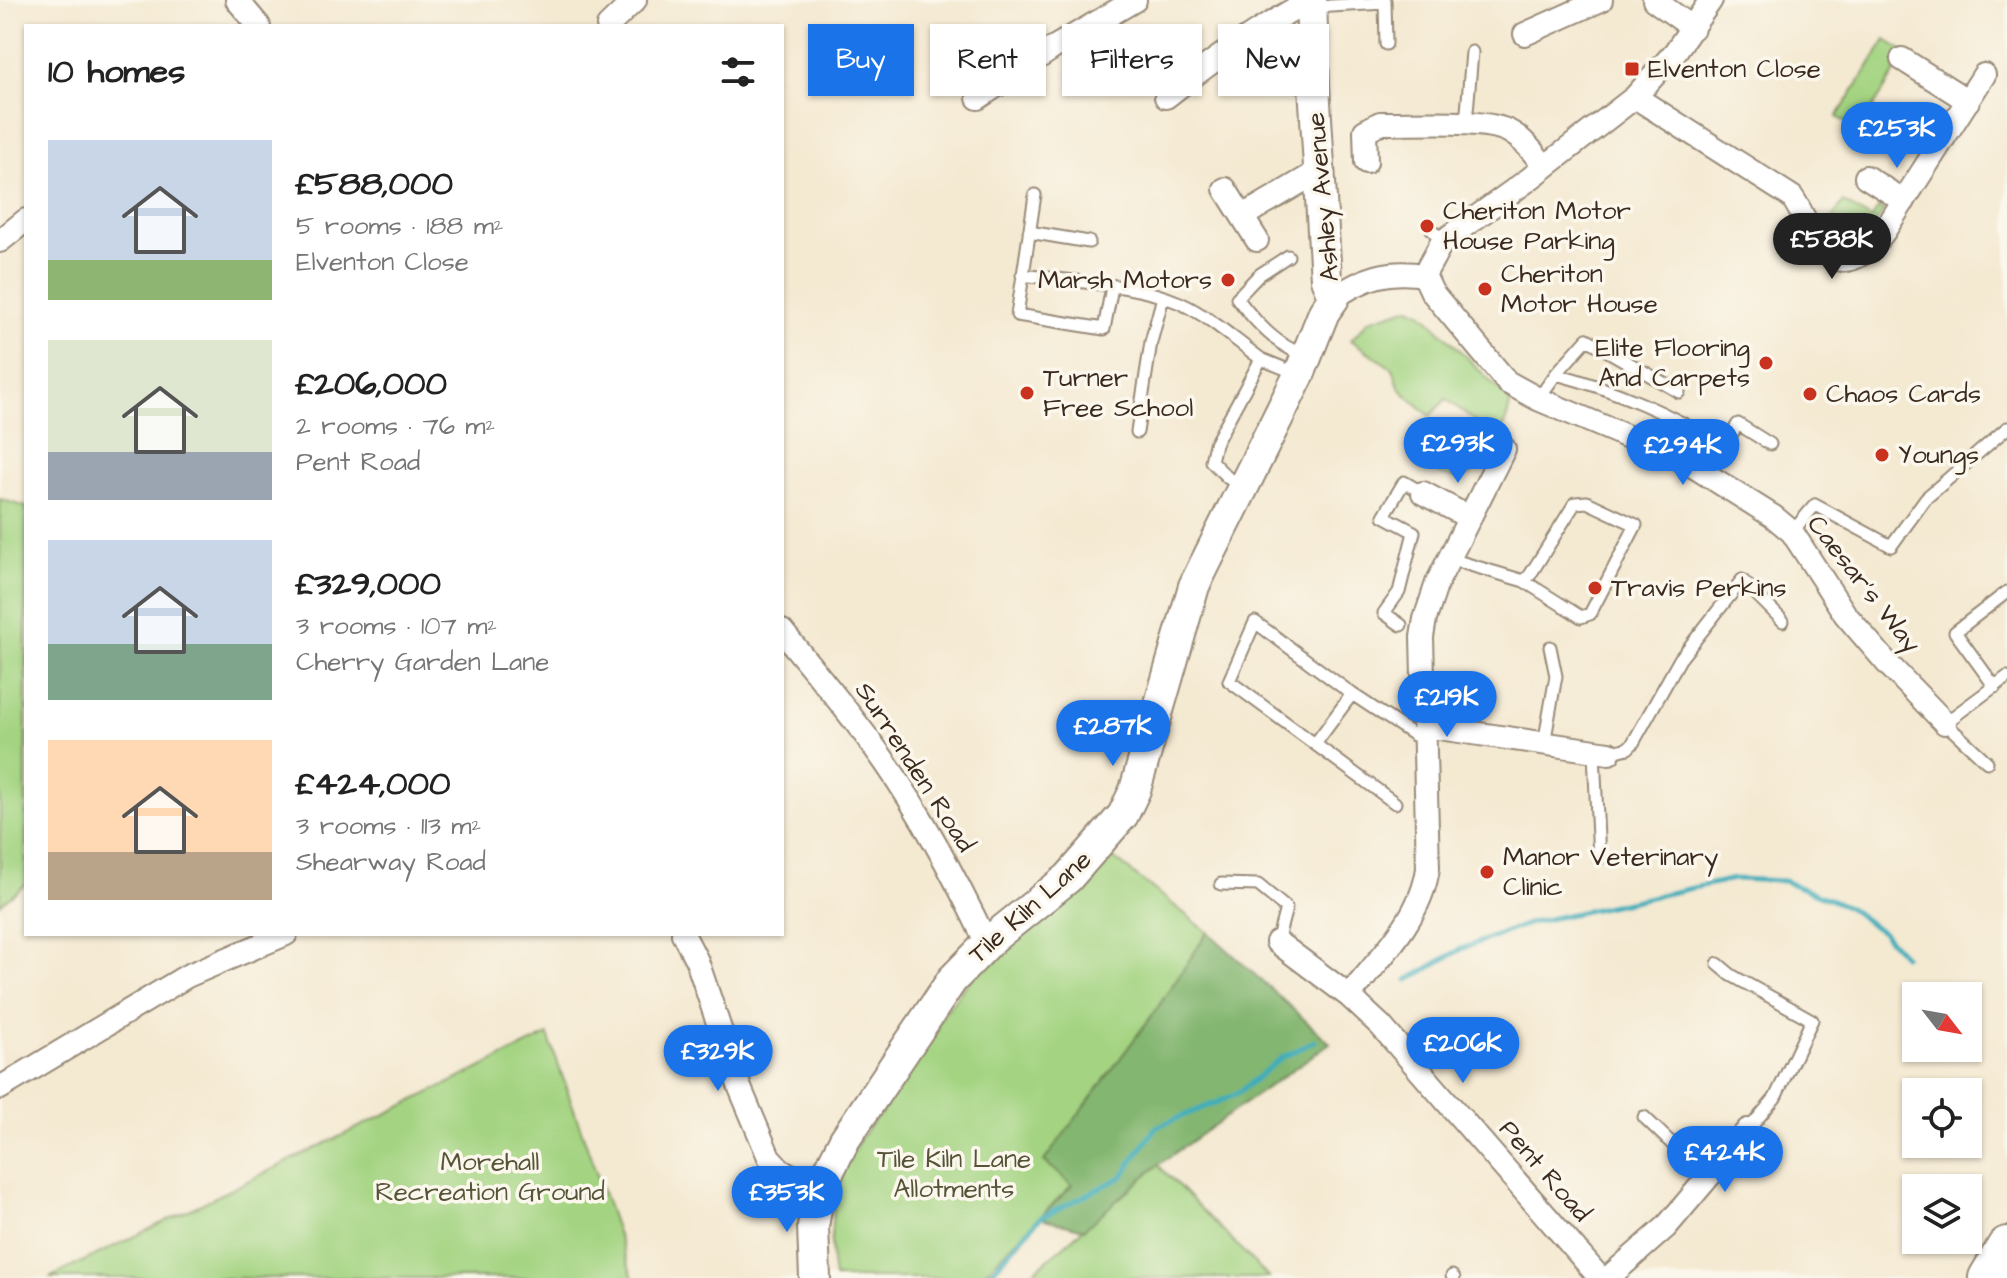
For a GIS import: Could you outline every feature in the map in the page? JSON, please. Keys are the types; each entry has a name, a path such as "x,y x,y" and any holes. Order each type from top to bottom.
{"highway":[{"path":"1988,1278 2007,1246"}],"street":[{"path":"237,0 257,24"},
{"path":"610,24 635,0"},
{"path":"978,98 1053,48 1135,0"},
{"path":"1525,34 1601,0"},
{"path":"1654,0 1693,28"},
{"path":"1334,298 1351,286 1380,274 1402,271 1424,275 1436,235 1545,167 1635,97 1693,28 1711,0"},
{"path":"1166,97 1248,36 1311,2"},
{"name":"Ashley Avenue","path":"1311,2 1326,279 1334,298"},
{"path":"1902,59 1968,101"},
{"path":"1635,97 1792,197 1817,241 1829,255 1841,260 1854,259 1871,249 1984,75"},
{"path":"1366,162 1365,131 1380,123 1490,125 1509,130 1523,140 1545,167"},
{"path":"1243,216 1319,171"},
{"path":"1866,177 1904,201"},
{"path":"1225,189 1257,240"},
{"path":"0,241 24,222"},
{"name":"Caesar's Way","path":"1424,275 1432,292 1507,382 1538,399 1685,461 1774,517 1792,532 1845,614 1945,723"},
{"name":"Tile Kiln Lane","path":"815,1278 813,1227 819,1190 845,1139 952,980 987,944 1068,878 1123,815 1135,790 1194,586 1304,365 1324,312 1334,298"},
{"path":"1349,996 1421,899 1426,884 1422,637 1425,619 1437,583 1504,449"},
{"path":"1423,493 1470,518"},
{"name":"Surrenden Road","path":"784,633 837,696 887,764 938,849 987,944"},
{"path":"1424,731 1601,753"},
{"path":"0,1088 187,976 281,936"},
{"path":"684,936 697,961 740,1088 769,1157 781,1170 819,1190"},
{"name":"Pent Road","path":"1277,942 1349,996 1381,1026 1600,1278"},
{"path":"1608,1278 1666,1227 1748,1130"}],"lane":[{"path":"1311,2 1385,1 1386,44"},
{"path":"1466,125 1472,52"},
{"path":"1035,195 1017,315 1104,329 1112,287"},
{"path":"1029,232 1089,242"},
{"path":"1288,256 1259,275 1237,298 1304,365"},
{"path":"1022,275 1163,297 1195,312 1261,359 1304,365"},
{"path":"1137,432 1151,342 1163,297"},
{"path":"1538,399 1587,339 1679,392"},
{"path":"1243,486 1228,478 1211,461 1215,444 1261,359"},
{"path":"1556,374 1630,397 1677,418 1724,446 1738,424 1770,444"},
{"path":"1792,532 1815,505 1891,546 1926,498 2007,428"},
{"path":"1401,625 1384,613 1399,592 1414,532 1384,516 1404,482 1423,493"},
{"path":"1450,559 1524,581 1581,617 1590,614 1636,525 1587,502 1575,503 1524,581"},
{"path":"1599,859 1601,753 1628,748 1633,743 1680,659 1742,580 1783,621"},
{"path":"1995,687 1955,632 2007,592"},
{"path":"1395,803 1229,681 1255,622 1352,694 1414,735 1424,731"},
{"path":"1544,745 1556,676 1550,647"},
{"path":"1987,762 1945,723 2007,677"},
{"path":"1315,744 1352,694"},
{"path":"1221,884 1258,885 1286,908 1277,942"},
{"path":"1718,964 1731,975 1812,1020 1775,1098 1748,1130"},
{"path":"1644,1117 1708,1178"}],"green space":[{"path":"1886,40 1903,51 1894,66 1896,71 1872,109 1864,112 1854,127 1837,117"},
{"path":"1843,202 1871,219 1879,207 1884,211 1865,236 1850,245 1841,245 1824,230"},
{"path":"1410,307 1423,313 1511,402 1504,428 1496,435 1480,465 1473,473 1463,477 1450,477 1432,471 1444,450 1454,455 1475,421 1446,399 1430,416 1400,389 1393,369 1351,340 1369,320"},
{"path":"0,499 24,506 24,886 0,904"},
{"name":"Tile Kiln Lane Allotments","path":"1111,856 1208,932 1156,1010 1045,1161 1072,1185 979,1278 834,1278 831,1241 834,1205 844,1171 865,1131 881,1114 951,1004 984,964 1015,934"},
{"path":"1208,932 1330,1043 1158,1165 1084,1229 1040,1218 1072,1185 1044,1161 1156,1010"},
{"name":"Morehall Recreation Ground","path":"548,1035 633,1278 50,1278 51,1277"},
{"path":"1158,1165 1269,1278 1026,1278"}],"waterway":[{"path":"1408,980 1461,949 1530,923 1734,879 1784,881 1846,906 1883,933 1904,956"},
{"path":"986,1278 1040,1218 1122,1177 1156,1127 1237,1094 1281,1058 1315,1041"}],"place":[{"name":"Elventon Close","path":"1632,69"},
{"name":"Cheriton Motor House Parking","path":"1427,226"},
{"name":"Marsh Motors","path":"1228,280"},
{"name":"Cheriton Motor House","path":"1485,289"},
{"name":"Elite Flooring And Carpets","path":"1766,363"},
{"name":"Turner Free School","path":"1027,393"},
{"name":"Chaos Cards","path":"1810,394"},
{"name":"Youngs","path":"1882,455"},
{"name":"Travis Perkins","path":"1595,588"},
{"name":"Manor Veterinary Clinic","path":"1487,872"}]}
